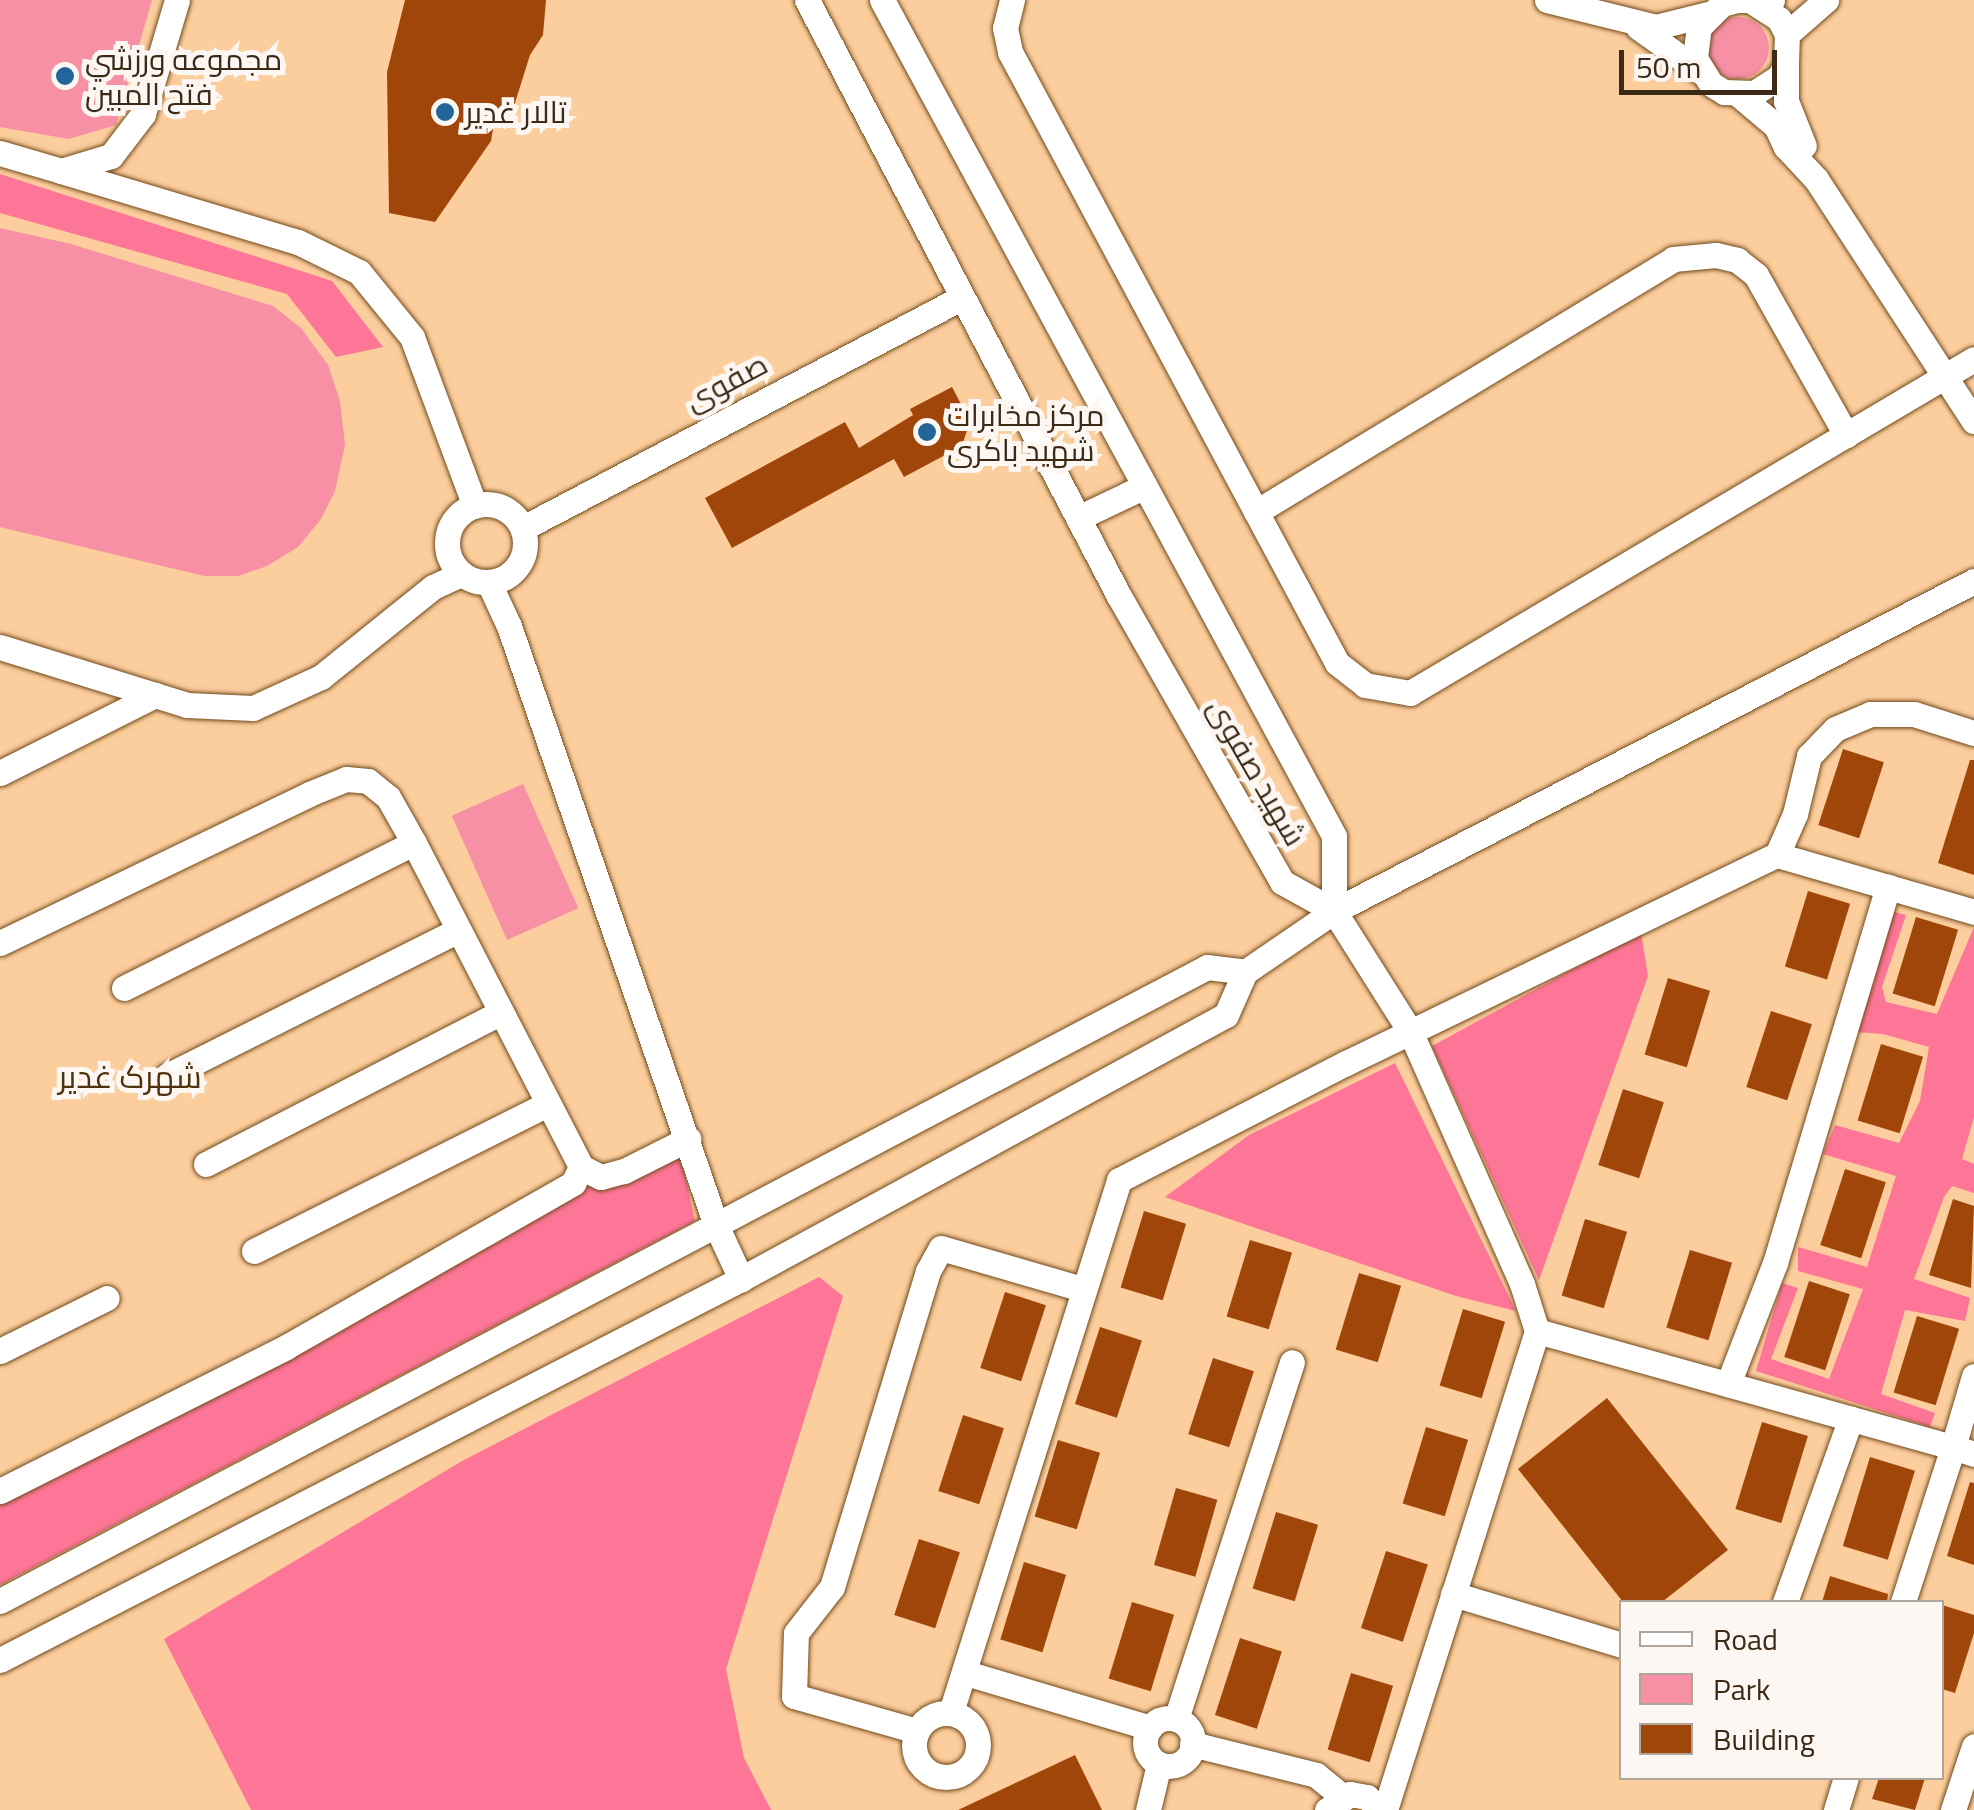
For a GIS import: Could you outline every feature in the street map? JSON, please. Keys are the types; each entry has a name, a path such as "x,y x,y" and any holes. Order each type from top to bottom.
{"street":[{"path":"61,170 110,156 144,114 177,0"},
{"name":"شهید صفوی","path":"808,0 1078,518 1282,882 1334,911 1334,836 882,0"},
{"path":"1012,0 1005,28 1010,52 1337,664 1365,685 1410,693 1974,359"},
{"path":"1547,0 1634,24 1656,26 1708,14 1737,0 1762,1 1779,19 1786,34 1786,101 1816,179"},
{"path":"1786,34 1826,0"},
{"path":"1701,72 1694,42 1708,14"},
{"path":"1634,24 1701,72 1711,84 1739,95 1776,126 1786,148 1816,179 1974,421"},
{"path":"1739,95 1767,87 1786,64"},
{"path":"0,153 298,242 359,272 412,337 474,506"},
{"path":"1256,512 1673,259 1716,255 1737,260 1756,275 1846,436"},
{"name":"صفوی","path":"523,528 962,298"},
{"path":"1078,518 1145,486"},
{"path":"498,505 523,528 525,553 520,564 512,574 488,583 461,574 448,554 449,530 464,511 474,506 498,505"},
{"path":"0,647 187,705 253,708 321,677 433,586 461,574"},
{"path":"0,1660 742,1279 1226,1015 1246,972 1334,911 1974,582"},
{"path":"488,583 509,626 716,1225 742,1279"},
{"path":"0,773 155,695"},
{"path":"951,1712 1119,1180 1410,1031 1777,854 1795,814 1809,756 1835,730 1870,714 1914,714 1974,734"},
{"path":"0,944 346,779 368,781 388,796 414,843 580,1167 601,1177 613,1174 688,1139"},
{"path":"124,988 414,843"},
{"path":"1777,854 1974,912"},
{"path":"1728,1384 1775,1263 1888,887"},
{"path":"1192,1744 1316,1775 1334,1803 1366,1797 1382,1810 1536,1331 1522,1284 1410,1031 1334,911"},
{"path":"168,1076 459,930"},
{"path":"0,1601 1207,967 1246,972"},
{"path":"206,1164 500,1013"},
{"path":"254,1252 546,1105"},
{"path":"0,1490 286,1347 573,1183 580,1167"},
{"path":"916,1731 794,1696 796,1633 832,1587 928,1272 941,1248 1082,1289"},
{"path":"0,1351 107,1298"},
{"path":"1536,1331 1964,1450"},
{"path":"1176,1719 1292,1362"},
{"path":"1903,1600 1964,1450 1974,1376"},
{"path":"1786,1600 1851,1418"},
{"path":"1453,1594 1619,1645"},
{"path":"966,1672 1150,1728"},
{"path":"951,1712 964,1717 976,1733 977,1754 965,1771 945,1777 926,1770 915,1752 916,1731 930,1716 951,1712"},
{"path":"1162,1719 1176,1719 1189,1729 1192,1744 1180,1763 1159,1764 1146,1748 1150,1728 1162,1719"},
{"path":"1953,1810 1974,1746"},
{"path":"1148,1810 1159,1764"},
{"path":"1836,1810 1845,1780"}],"green space":[{"name":"مجموعه ورزشي فتح المبين","path":"0,0 152,0 116,125 69,139 0,127"},
{"path":"1738,17 1760,26 1769,48 1760,70 1738,79 1716,70 1707,48 1716,26"},
{"path":"0,228 71,244 273,306 301,328 328,365 340,401 345,445 335,491 321,519 298,547 267,566 238,576 204,576 0,527"},
{"path":"523,784 578,908 507,940 452,816"}],"shaded area":[{"path":"0,174 332,281 383,347 336,357 287,294 0,213"},
{"path":"1891,911 1906,915 1882,987 1886,1002 1937,1014 1974,927 1974,1117 1962,1159 1974,1164 1974,1193 1952,1186 1944,1197 1914,1279 1970,1298 1965,1321 1905,1310 1881,1394 1935,1413 1930,1427 1756,1371 1782,1283 1798,1288 1771,1359 1829,1379 1863,1289 1798,1271 1798,1247 1867,1267 1896,1176 1823,1154 1835,1125 1899,1143 1920,1101 1929,1047 1883,1034 1856,1032"},
{"path":"1641,932 1648,976 1539,1280 1432,1046"},
{"path":"1395,1063 1516,1311 1456,1296 1165,1197 1249,1135"},
{"path":"680,1153 695,1221 0,1585 0,1505 584,1186 606,1188"},
{"path":"819,1277 843,1296 726,1669 744,1758 771,1810 251,1810 164,1639 462,1461"}],"building":[{"name":"تالار غدیر","path":"405,0 546,0 543,35 530,55 514,106 495,118 491,141 435,222 389,213 387,72"},
{"path":"952,387 970,421 962,446 904,477 894,459 732,548 705,498 845,422 859,448 913,415 910,409"},
{"path":"1843,749 1884,762 1859,838 1818,825"},
{"path":"1970,760 1974,760 1974,875 1938,863"},
{"path":"1808,891 1850,904 1827,979 1785,967"},
{"path":"1916,917 1958,930 1935,1006 1893,994"},
{"path":"1668,978 1710,991 1687,1067 1645,1055"},
{"path":"1771,1011 1812,1024 1787,1100 1746,1087"},
{"path":"1881,1044 1923,1057 1900,1133 1858,1121"},
{"path":"1623,1089 1664,1102 1639,1178 1598,1165"},
{"path":"1845,1169 1886,1182 1861,1258 1820,1245"},
{"path":"1953,1199 1974,1206 1971,1288 1929,1275"},
{"path":"1144,1211 1186,1224 1163,1300 1121,1288"},
{"path":"1585,1219 1627,1232 1604,1308 1562,1296"},
{"path":"1250,1240 1292,1253 1269,1329 1227,1317"},
{"path":"1690,1250 1732,1263 1708,1340 1666,1327"},
{"path":"1359,1273 1401,1286 1378,1362 1336,1350"},
{"path":"1809,1281 1850,1294 1825,1370 1784,1357"},
{"path":"1005,1292 1046,1305 1021,1381 980,1368"},
{"path":"1463,1309 1505,1322 1482,1398 1440,1386"},
{"path":"1917,1316 1959,1329 1936,1405 1894,1393"},
{"path":"1100,1327 1142,1341 1117,1418 1075,1404"},
{"path":"1213,1358 1254,1371 1229,1447 1188,1434"},
{"path":"1607,1398 1728,1550 1665,1600 1621,1600 1518,1469"},
{"path":"963,1415 1004,1428 979,1504 938,1491"},
{"path":"1762,1422 1808,1436 1781,1523 1735,1509"},
{"path":"1426,1427 1468,1440 1445,1516 1403,1504"},
{"path":"1058,1440 1100,1453 1077,1529 1035,1517"},
{"path":"1870,1457 1915,1471 1888,1560 1843,1546"},
{"path":"1970,1482 1974,1483 1974,1565 1947,1556"},
{"path":"1176,1488 1217,1500 1195,1577 1154,1565"},
{"path":"1276,1512 1318,1525 1295,1601 1253,1589"},
{"path":"919,1539 960,1552 935,1628 894,1615"},
{"path":"1386,1551 1428,1565 1403,1642 1361,1628"},
{"path":"1024,1562 1066,1575 1042,1652 1000,1639"},
{"path":"1830,1576 1888,1594 1887,1600 1823,1600"},
{"path":"1132,1602 1174,1615 1151,1691 1109,1679"},
{"path":"1944,1606 1974,1615 1974,1633 1955,1693 1944,1690"},
{"path":"1240,1638 1282,1652 1257,1729 1215,1715"},
{"path":"1351,1673 1393,1686 1370,1762 1328,1750"},
{"path":"1075,1755 1102,1810 958,1810"},
{"path":"1878,1780 1924,1780 1915,1810 1872,1799"}],"place":[{"name":"مجموعه ورزشي فتح المبين","path":"65,76"},
{"name":"تالار غدیر","path":"445,112"},
{"name":"مرکز مخابرات شهید باکری","path":"927,432"}],"district":[{"name":"شهرک غدیر","path":"130,1076"}]}
